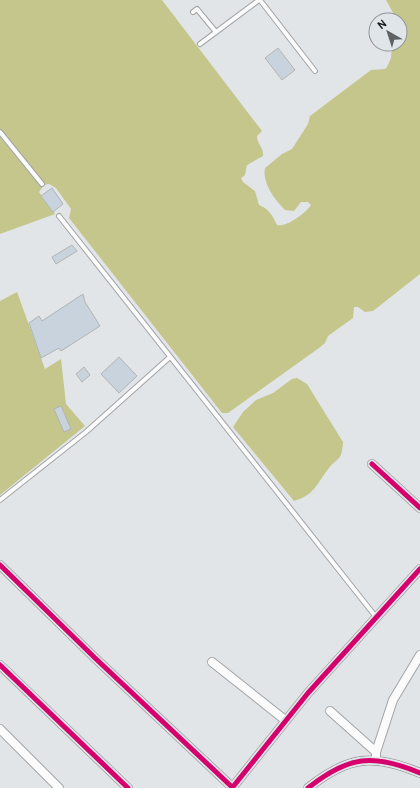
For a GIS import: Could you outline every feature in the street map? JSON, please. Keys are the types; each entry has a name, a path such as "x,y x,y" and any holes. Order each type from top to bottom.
{"street":[{"path":"372,464 420,508"},
{"path":"0,565 95,658 232,787 285,720 420,569"},
{"path":"376,761 376,752 393,700 420,655"},
{"path":"212,662 285,720"},
{"path":"0,665 128,788"},
{"path":"330,711 376,752"},
{"path":"0,729 59,788"},
{"path":"308,788 329,772 356,761 376,761 394,764 420,773"}],"lane":[{"path":"200,44 260,0 315,71"},
{"path":"193,12 197,9 216,32"},
{"path":"0,132 42,184"},
{"path":"59,216 376,617"},
{"path":"0,500 86,432 170,357"}],"green space":[{"path":"0,0 162,0 262,131 257,136 263,156 247,165 245,175 241,178 243,182 255,191 259,205 270,213 277,225 281,225 296,219 311,205 308,202 301,202 294,211 285,210 273,196 267,185 265,179 265,168 282,154 292,149 308,124 310,116 371,70 385,69 391,58 391,52 408,52 408,12 393,12 386,0 420,0 420,274 373,311 365,312 358,307 354,307 353,318 328,336 325,343 228,413 222,413 69,218 71,209 56,188 49,184 44,185 39,192 55,214 0,234"},
{"path":"17,292 45,369 61,359 66,404 85,426 0,495 0,301"},
{"path":"297,378 307,384 343,442 341,456 329,468 315,488 307,495 294,501 233,427 243,412 256,400 273,393 292,379"}],"building":[{"path":"278,48 295,70 282,80 265,58"},
{"path":"52,188 63,204 53,212 41,196"},
{"path":"72,245 77,251 56,264 52,257"},
{"path":"83,294 85,302 100,326 61,351 59,348 41,358 29,323 39,316 42,321"},
{"path":"119,357 137,376 119,393 101,374"},
{"path":"84,367 90,375 82,382 76,374"},
{"path":"61,406 71,429 64,432 54,409"}],"cycle path":[{"path":"372,464 420,508"},
{"path":"0,565 95,658 232,787"},
{"path":"232,788 308,693 420,569"},
{"path":"0,665 128,788"},
{"path":"308,788 322,777 336,769 361,761 388,762 420,773"}]}
